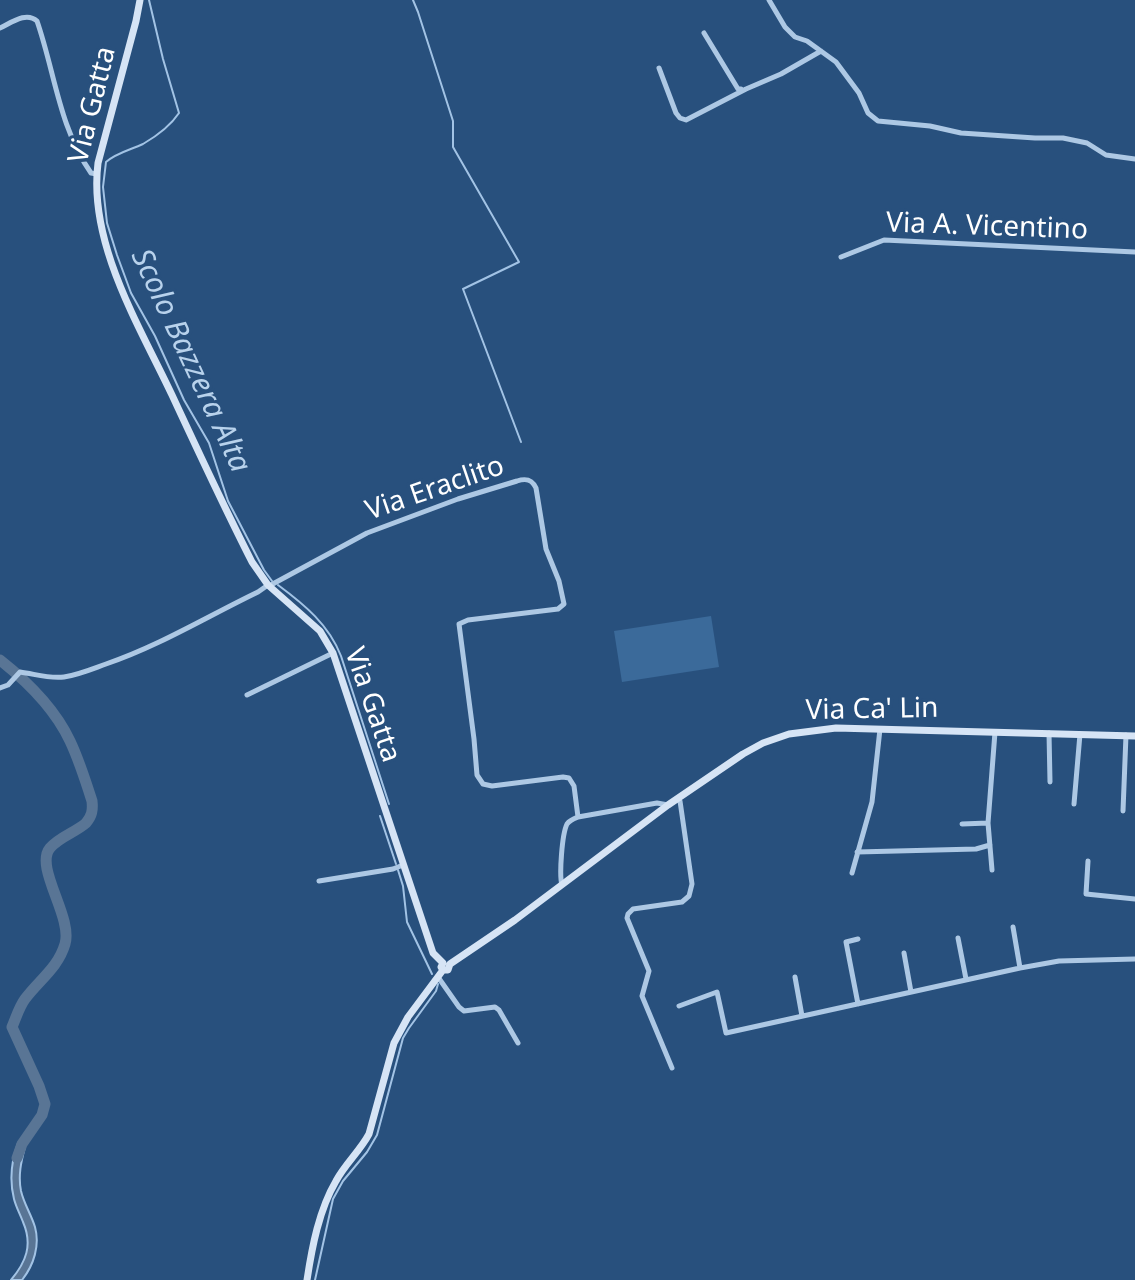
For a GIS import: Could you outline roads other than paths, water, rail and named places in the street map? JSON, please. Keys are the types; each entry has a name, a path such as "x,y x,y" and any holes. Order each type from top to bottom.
{"street":[{"name":"Via Gatta","path":"140,0 97,174 103,229 117,276 252,562 268,586 320,631 333,653 400,866 433,953 443,969"},
{"path":"769,0 785,27 795,37 807,41 836,62 859,93 868,113 878,121 930,126 961,133 1077,140 1106,155 1135,159"},
{"path":"0,28 27,16 37,21 64,121 86,166 91,173 97,174"},
{"path":"704,33 738,89 746,89"},
{"path":"659,68 676,113 686,120 821,51"},
{"name":"Via A. Vicentino","path":"841,257 884,240 1135,252"},
{"name":"Via Eraclito","path":"268,586 367,533 517,481 530,480 536,488 546,549 559,581 564,604 558,609 468,620 459,624 477,775 483,784 492,786 569,778 574,786 578,817"},
{"path":"0,688 20,672 61,677 116,661 268,586"},
{"path":"247,695 333,653"},
{"name":"Via Ca' Lin","path":"307,1280 326,1201 337,1179 369,1134 394,1043 408,1017 443,969 676,799 743,754 780,737 823,728 1135,736"},
{"path":"852,873 872,802 880,729"},
{"path":"992,870 988,823 995,732"},
{"path":"1049,733 1050,782"},
{"path":"1074,804 1080,734"},
{"path":"1123,811 1126,735"},
{"path":"672,1068 642,996 649,971 627,918 633,909 682,902 689,896 692,884 680,801 676,799"},
{"path":"562,885 560,872 570,821 657,803 668,805"},
{"path":"962,824 988,823"},
{"path":"857,852 976,849 990,845"},
{"path":"1088,861 1086,894 1135,899"},
{"path":"319,881 400,866"},
{"path":"1013,927 1020,968"},
{"path":"958,938 966,979"},
{"path":"858,939 846,942 858,1004"},
{"path":"904,953 911,992"},
{"path":"679,1006 717,992 726,1033 1020,968 1059,961 1135,959"},
{"path":"443,969 459,1007 464,1011 493,1007 499,1010 518,1043"},
{"path":"795,977 802,1016"}],"waterway":[{"name":"Scolo Bazzera Alta","path":"149,0 179,113 153,138 106,162 103,187 107,223 131,293 209,443 228,501 272,581"},
{"path":"413,0 453,121 453,147 519,262 463,289 521,442"},
{"name":"Scolo Bazzera Alta","path":"278,585 315,616 336,645 389,804"},
{"path":"0,660 30,687 57,718 70,741 92,801 91,815 86,823 54,844 46,856 50,880 64,920 65,944 53,967 23,1002 12,1027 45,1104 42,1115 22,1144 17,1158"},
{"name":"Scolo Bazzera Alta","path":"380,816 396,864"},
{"name":"Scolo Bazzera Alta","path":"398,870 407,922 432,974"},
{"name":"Scolo Bazzera Alta","path":"315,1280 333,1199 377,1135 403,1038 438,984"}]}
